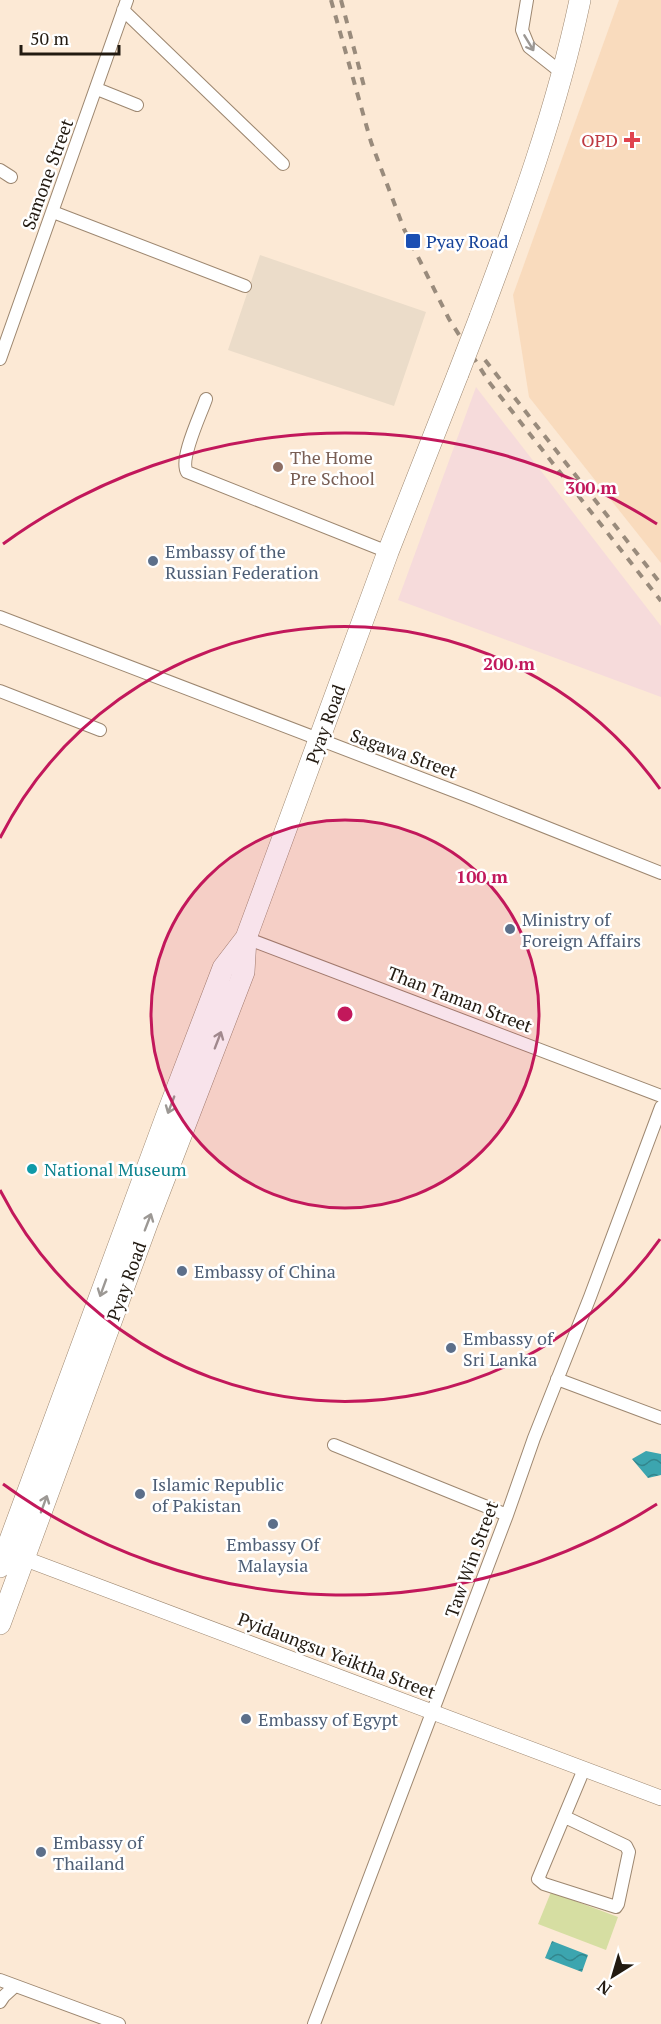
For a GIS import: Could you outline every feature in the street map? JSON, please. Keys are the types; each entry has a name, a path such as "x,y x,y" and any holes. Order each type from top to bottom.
{"highway":[{"name":"Pyay Road","path":"0,1624 7,1556 147,1224 244,972 246,938 388,552 480,317 531,177 562,73 580,0"},
{"path":"575,23 593,0"}],"street":[{"path":"527,0 522,30 529,46 562,73"},
{"path":"125,5 283,164"},
{"name":"Samone Street","path":"0,359 125,5"},
{"path":"97,89 137,105"},
{"path":"0,170 11,177"},
{"path":"53,212 245,286"},
{"path":"206,399 185,457 186,472 388,552"},
{"name":"Sagawa Street","path":"0,617 475,799 661,873"},
{"path":"0,691 100,730"},
{"name":"Than Taman Street","path":"246,938 661,1096"},
{"name":"Taw Win Street","path":"314,2024 507,1515 556,1379 590,1297 661,1107"},
{"path":"556,1379 661,1418"},
{"path":"334,1445 507,1515"},
{"name":"Pyidaungsu Yeiktha Street","path":"7,1556 661,1798"},
{"path":"564,1817 626,1846 629,1852 616,1907 544,1884 538,1879 584,1769"},
{"path":"0,1980 119,2024"},
{"path":"0,2002 15,1986"}],"shaded area":[{"path":"619,0 661,0 661,563 529,397 513,295"},
{"path":"260,255 426,312 394,406 228,350"},
{"path":"476,387 661,626 661,697 398,600"}],"green space":[{"path":"551,1892 618,1917 606,1950 538,1924"}],"water":[{"path":"646,1451 661,1454 661,1475 648,1478 632,1459"},
{"path":"552,1941 588,1955 582,1972 545,1958"}],"railway":[{"path":"331,0 371,142 404,229 449,319 489,382 661,601"},
{"path":"341,0 365,90"},
{"path":"485,360 661,584"}],"place":[{"name":"OPD","path":"632,140"},
{"name":"Pyay Road","path":"413,241"},
{"name":"The Home Pre School","path":"278,467"},
{"name":"Embassy of the Russian Federation","path":"153,561"},
{"name":"Ministry of Foreign Affairs","path":"510,929"},
{"name":"National Museum","path":"32,1169"},
{"name":"Embassy of China","path":"182,1271"},
{"name":"Embassy of Sri Lanka","path":"451,1348"},
{"name":"Islamic Republic of Pakistan","path":"140,1494"},
{"name":"Embassy Of Malaysia","path":"273,1524"},
{"name":"Embassy of Egypt","path":"246,1719"},
{"name":"Embassy of Thailand","path":"41,1852"}]}
